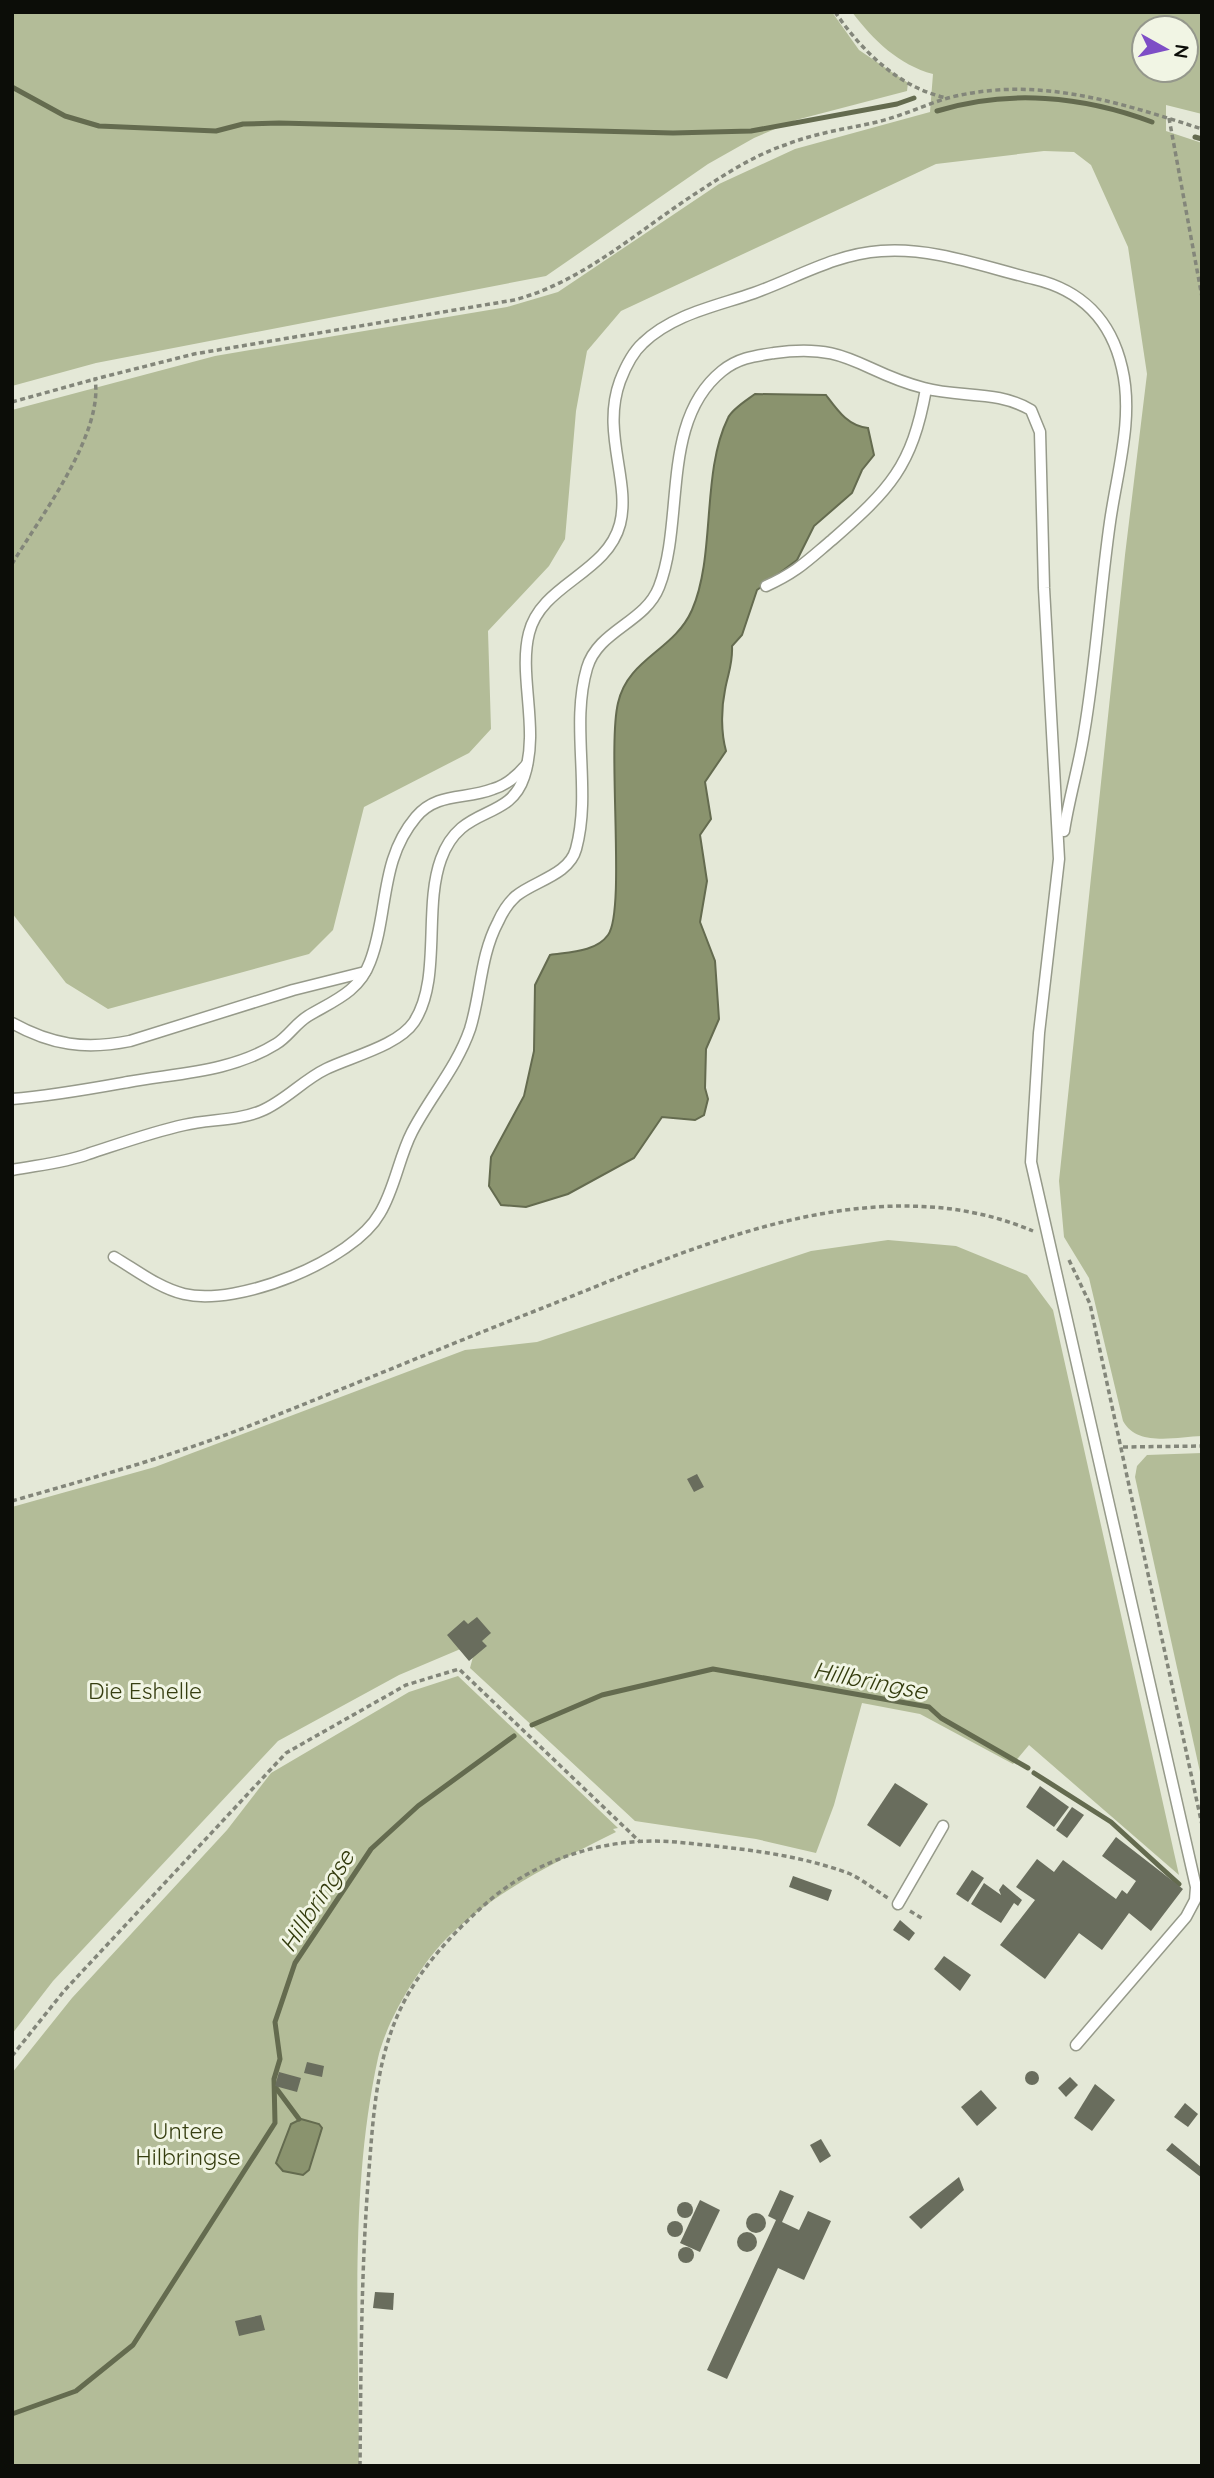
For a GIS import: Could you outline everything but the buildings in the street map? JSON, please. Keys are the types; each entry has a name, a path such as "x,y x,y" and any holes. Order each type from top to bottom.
{"lane":[{"path":"12,1170 82,1157 178,1126 260,1111 323,1070 400,1035 414,1023 424,996 435,880 447,844 469,819 512,801 523,782 527,764 529,629 551,599 593,566 617,531 621,503 613,438 614,407 624,372 644,342 682,318 714,305 757,292 835,260 879,251 943,256 1049,283 1069,291 1094,308 1122,365 1126,400 1122,453 1102,576 1084,738 1069,798 1059,859 1039,1033 1031,1162 1046,1239 1061,1289 1196,1887 1195,1900 1186,1917 1076,2045"},
{"path":"114,1257 163,1286 186,1295 218,1294 257,1287 330,1260 361,1238 380,1213 402,1163 408,1138 456,1060 470,1030 483,962 496,924 512,899 539,880 561,870 576,851 583,777 582,721 587,667 596,649 643,611 660,585 687,426 699,400 720,372 744,358 813,349 856,359 926,389 1002,396 1031,410 1037,420 1059,859"},
{"path":"766,586 805,566 878,499 911,451 926,389"},
{"path":"12,1099 188,1074 230,1064 278,1044 299,1022 347,995 365,972 370,962 396,849 410,825 430,803 494,789 509,781 527,764"},
{"path":"12,1023 54,1043 103,1046 130,1041 293,990 365,972"},
{"path":"898,1904 943,1826"}],"path":[{"path":"835,12 863,49 881,65 926,92 947,98"},
{"path":"12,402 194,354 514,300 541,292 577,274 712,183 783,145 879,122 947,98 988,92 1045,89 1089,95 1202,128"},
{"path":"1169,118 1202,297"},
{"path":"12,564 80,447 96,398 95,379"},
{"path":"12,1501 171,1455 590,1289 689,1252 806,1217 886,1207 939,1207 1006,1220 1046,1239 1072,1264 1082,1281 1090,1304 1123,1447 1202,1825"},
{"path":"1123,1447 1202,1446"},
{"path":"12,2056 64,1991 286,1753 406,1685 459,1669 639,1841"},
{"path":"360,2466 366,2215 379,2077 396,2018 438,1951 494,1895 549,1862 639,1841 771,1853 849,1874 923,1919"}],"green space":[{"path":"12,12 832,12 859,50 908,83 907,91 796,120 754,138 708,164 546,276 96,363 12,386"},
{"path":"852,12 1202,12 1202,114 1166,105 1166,131 1202,143 1202,1436 1169,1439 1147,1437 1129,1429 1123,1421 1089,1278 1064,1237 1059,1181 1125,555 1147,374 1128,247 1091,165 1074,152 1044,151 936,164 621,311 587,351 576,411 565,539 549,566 488,631 491,729 469,753 364,807 333,930 309,954 108,1009 66,983 12,913 12,410 215,356 507,307 558,292 719,184 795,149 930,112 933,74 898,58 878,42"},
{"name":"Die Eshelle","path":"888,1240 956,1246 1027,1275 1053,1310 1179,1875 1029,1745 1013,1764 920,1714 862,1703 834,1805 816,1853 756,1839 635,1821 470,1668 477,1642 399,1675 278,1741 53,1981 12,2034 12,1507 155,1467 465,1350 537,1342 811,1251"},
{"path":"1202,1453 1202,1781 1135,1477 1137,1466 1147,1455"},
{"name":"Untere Hilbringse","path":"458,1676 618,1828 613,1829 616,1832 508,1890 450,1935 406,1992 382,2043 369,2108 359,2210 359,2466 12,2466 12,2073 72,1998 227,1830 271,1773 409,1692"}],"shaded area":[{"path":"755,394 826,395 849,421 868,428 874,455 862,470 852,493 814,526 797,560 757,590 742,635 732,646 722,713 726,751 705,782 711,819 700,835 707,881 700,922 715,961 719,1019 706,1049 705,1088 708,1099 704,1115 695,1120 662,1117 634,1158 568,1194 526,1207 501,1205 489,1186 491,1157 524,1096 534,1051 535,985 550,955 597,945 608,935 613,920 616,895 614,755 618,703 631,675 674,636 692,610 704,565 714,463 720,440 730,415"},
{"path":"301,2119 319,2124 322,2128 309,2170 303,2175 283,2171 276,2163 291,2124"}],"waterway":[{"path":"12,87 65,116 99,126 216,131 243,124 279,123 673,133 751,131 897,104 914,98"},
{"path":"937,111 991,100 1045,98 1099,106 1152,122"},
{"path":"1195,137 1202,139"},
{"name":"Hillbringse","path":"532,1725 602,1695 713,1669 929,1707 941,1718 1028,1768"},
{"name":"Hillbringse","path":"12,2414 76,2391 133,2345 275,2123 274,2079 280,2059 275,2022 295,1963 371,1849 418,1806 514,1736"},
{"name":"Hillbringse","path":"1034,1773 1111,1822 1179,1884"},
{"path":"276,2088 299,2119"}]}
